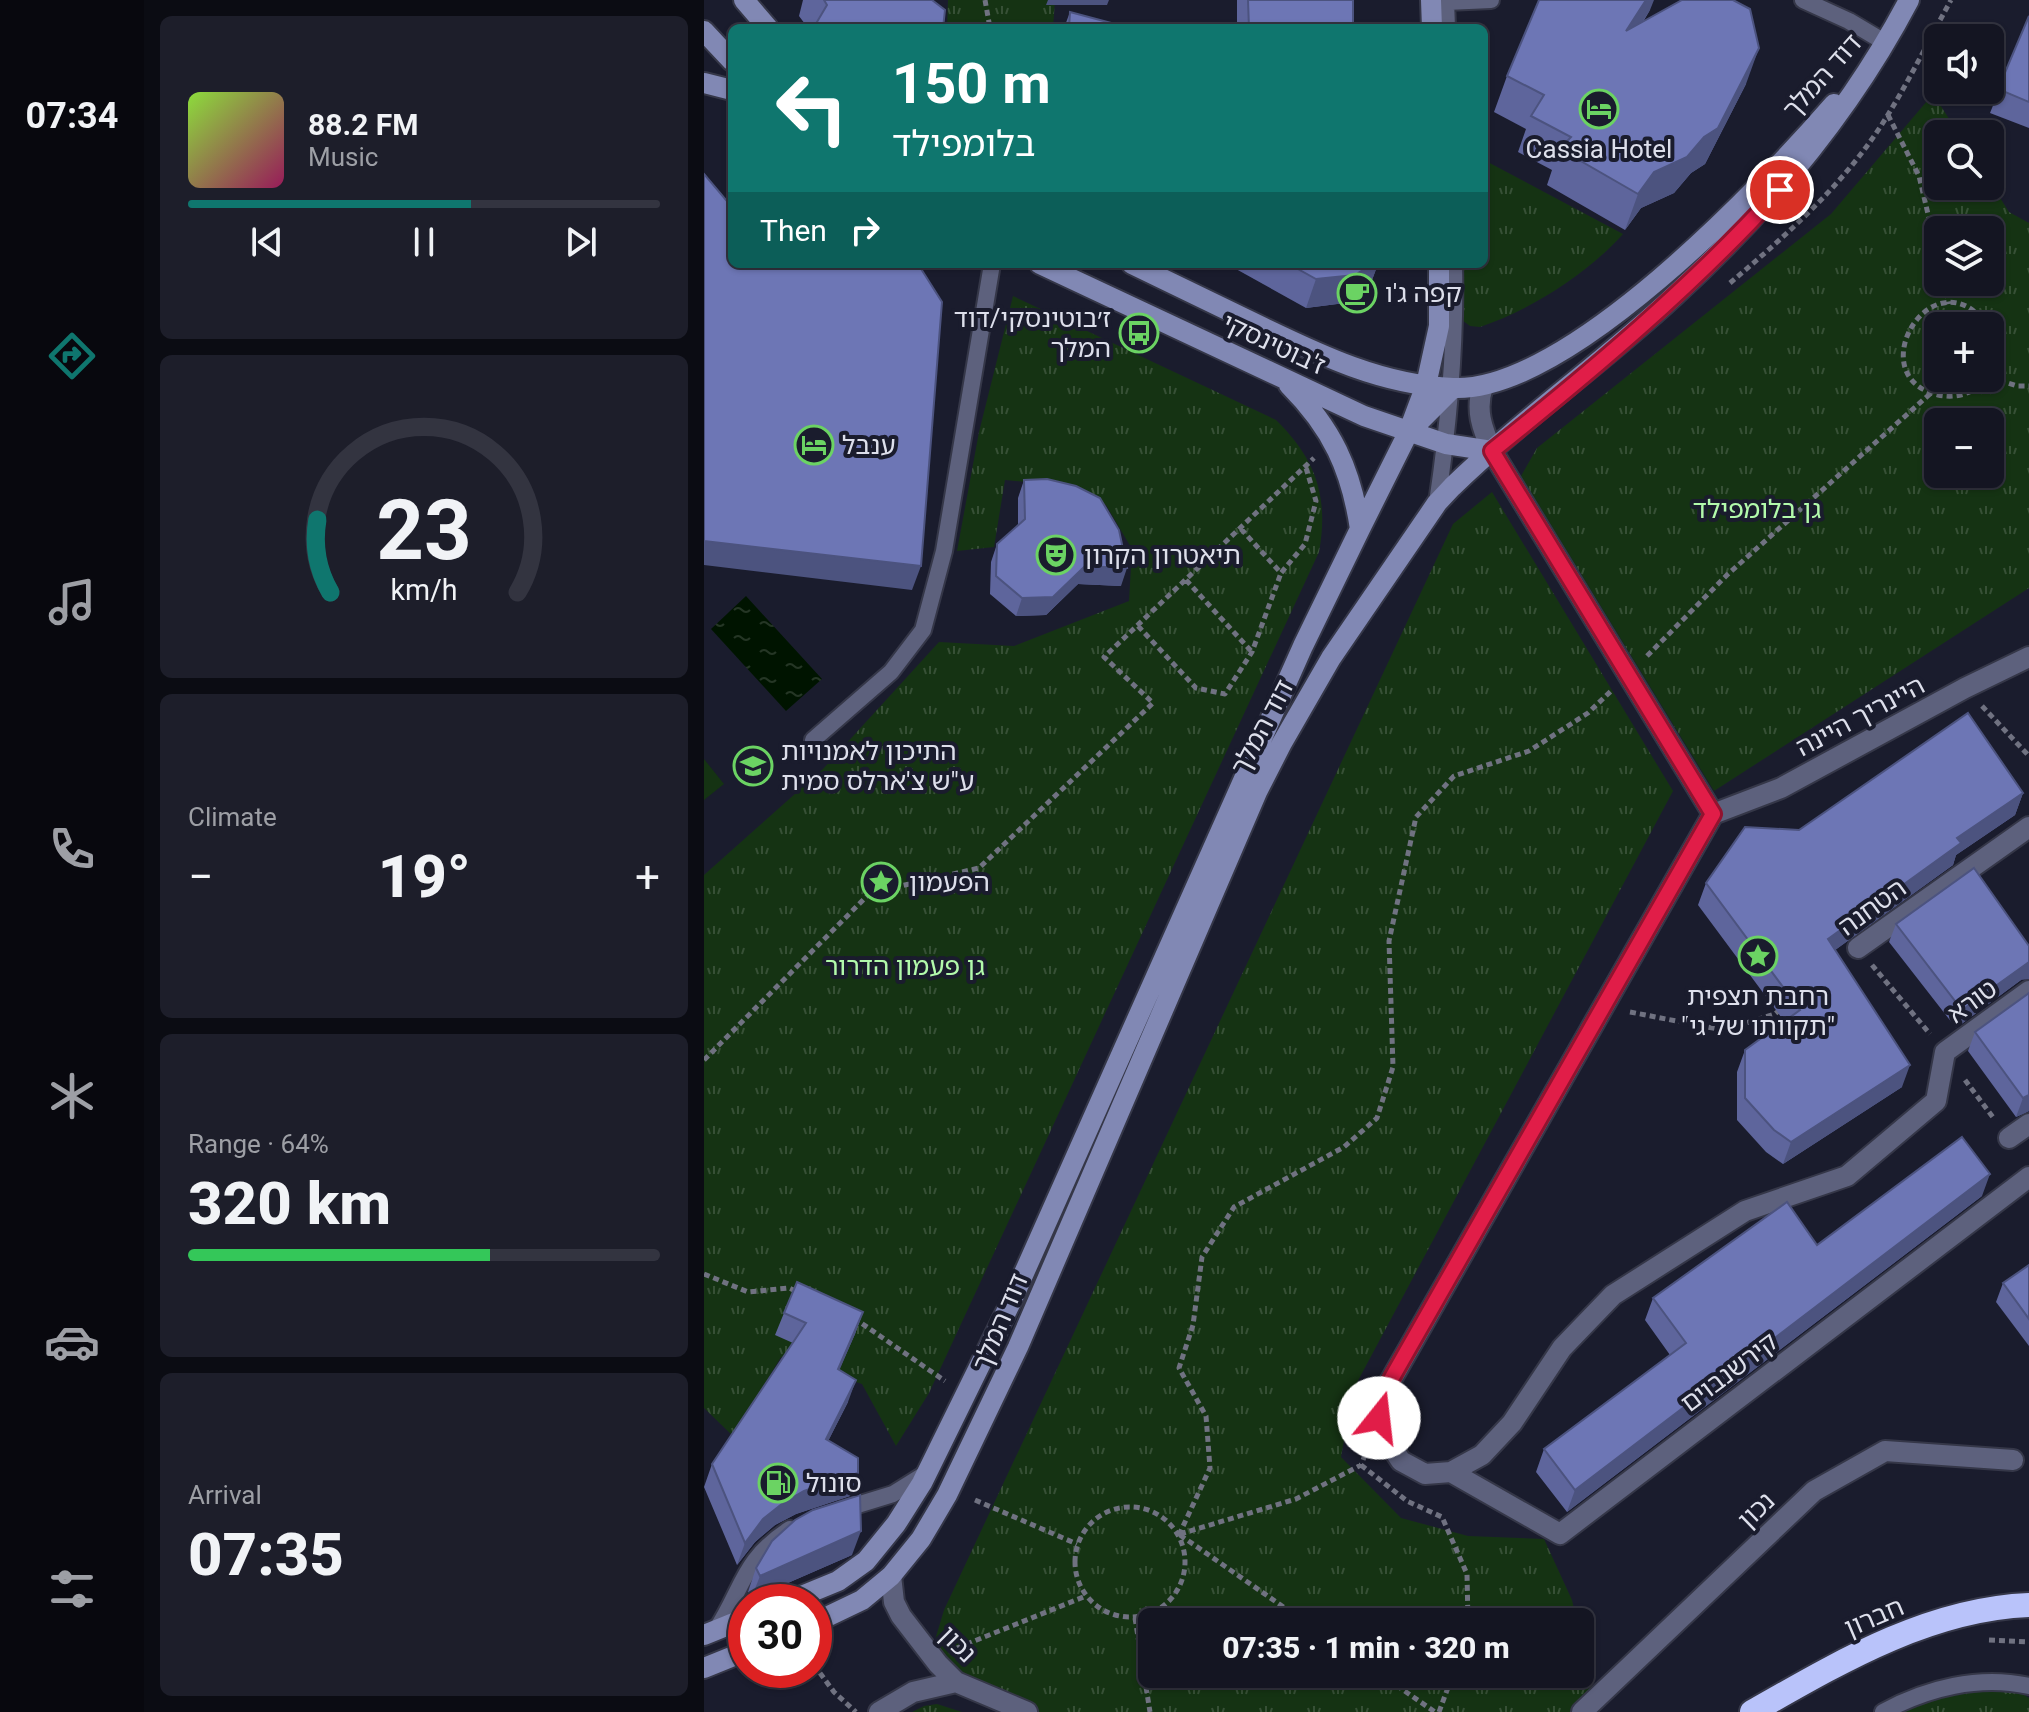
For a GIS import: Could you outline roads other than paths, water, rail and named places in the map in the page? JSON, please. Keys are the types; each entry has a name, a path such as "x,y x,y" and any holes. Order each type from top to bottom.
{"highway":[{"name":"חברון","path":"1752,1712 1841,1661 1941,1619 1995,1606 2029,1605"}],"street":[{"path":"744,0 765,24"},
{"name":"דוד המלך","path":"832,1614 862,1600 891,1576 932,1522 999,1389 1257,792 1331,658 1437,503 1492,451 1673,298 1742,231 1820,142 1886,43 1909,0"},
{"path":"1433,24 1441,1"},
{"path":"704,31 728,57"},
{"name":"דוד המלך","path":"1426,385 1453,388 1503,381 1613,317 1654,286 1812,128 1886,43"},
{"path":"704,83 728,89"},
{"name":"ז'בוטינסקי","path":"1049,268 1364,416 1446,444 1492,451"},
{"name":"ז'בוטינסקי","path":"1140,268 1318,354 1374,375 1426,385"},
{"path":"1408,433 1426,385 1439,326 1439,268"},
{"path":"1274,373 1300,397 1331,436 1348,475 1360,529"},
{"path":"1451,1472 1425,1474 1401,1461 1387,1440 1379,1418 1383,1394 1713,814 1492,451 1478,410 1483,386"},
{"name":"דוד המלך","path":"831,1584 872,1555 896,1524 929,1470 1012,1300 1303,646 1408,433 1453,388"},
{"name":"היינריך היינה","path":"1713,814 1781,788 1965,688 2029,657"},
{"name":"הטחנה","path":"1858,948 2029,827"},
{"name":"טורא","path":"1451,1472 1482,1455 1512,1423 1562,1348 1613,1295 1745,1211 1847,1176 1936,1101 1945,1052 2029,991"},
{"path":"2009,1138 2029,1124"},
{"name":"קירשנבוים","path":"1451,1472 1560,1534 2029,1177"},
{"name":"נכון","path":"1582,1712 1814,1491 1885,1451 2013,1460"},
{"name":"נכון","path":"891,1576 894,1602 901,1616 922,1646 956,1682 985,1704 1027,1712"},
{"path":"704,1668 728,1658"},
{"path":"879,1712 913,1692 956,1682"}],"lane":[{"path":"1446,24 1441,1 1491,0"},
{"path":"1803,0 1849,21 1886,43"},
{"path":"813,740 891,672 923,630 944,551 991,268"},
{"path":"1437,503 1453,388 1456,325 1454,268"},
{"path":"830,1513 893,1494 929,1470"},
{"path":"710,1632 747,1568 764,1548 801,1522"},
{"path":"1883,1712 1905,1700 1965,1683 2005,1681 2029,1686"}],"water":[{"path":"746,596 822,679 786,711 711,629"}],"place":[{"name":"Cassia Hotel","path":"1599,109"},
{"name":"קפה ג'ו","path":"1357,293"},
{"name":"ז׳בוטינסקי/דוד המלך","path":"1139,333"},
{"name":"ענבל","path":"814,445"},
{"name":"תיאטרון הקרון","path":"1056,555"},
{"name":"התיכון לאמנויות ע\"ש צ'ארלס סמית","path":"753,766"},
{"name":"הפעמון","path":"881,882"},
{"name":"רחבת תצפית \"תקוותו של גי\"","path":"1758,956"},
{"name":"סונול","path":"778,1483"}],"park label":[{"name":"גן בלומפילד","path":"1757,509"},
{"name":"גן פעמון הדרור","path":"905,966"}]}
